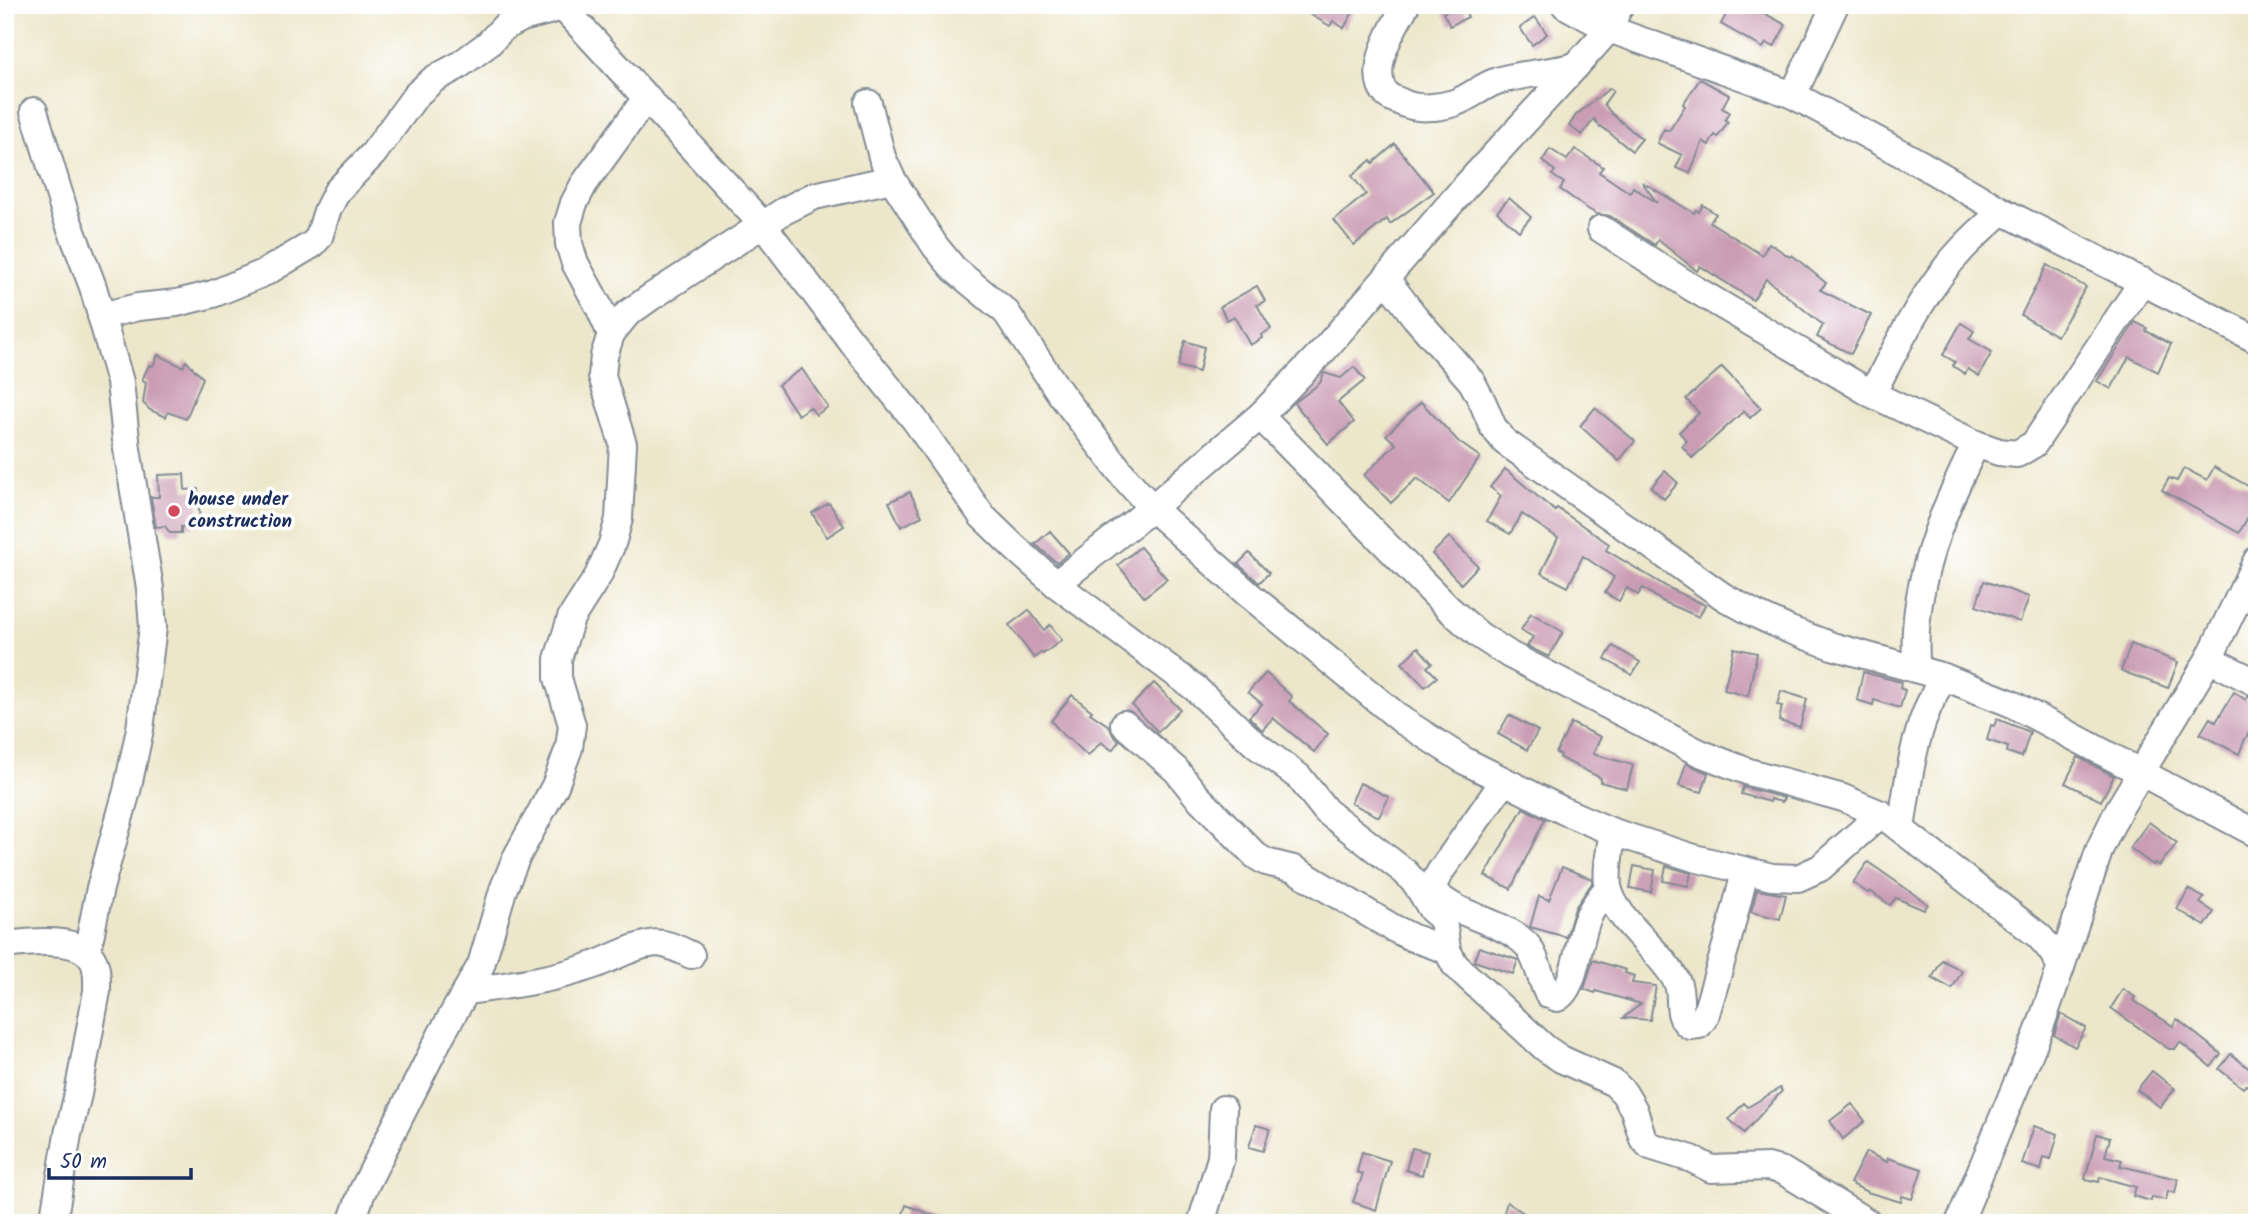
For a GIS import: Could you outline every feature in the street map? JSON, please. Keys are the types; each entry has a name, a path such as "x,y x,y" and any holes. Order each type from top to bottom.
{"street":[{"path":"1406,5 1381,54 1379,80 1387,95 1409,106 1428,107 1453,103 1494,82 1576,66"},
{"path":"1565,5 1615,17 1793,95 2003,211 2257,340"},
{"path":"1793,95 1835,5"},
{"path":"101,316 213,294 266,272 313,244 319,237 337,191 373,155 416,95 434,79 458,66 488,44 504,27 522,18 562,6 763,225 915,420 982,516 1056,584 1195,688 1256,745 1299,777 1326,811 1405,872 1433,910 1455,908 1512,934 1526,944 1533,954 1548,994 1557,998 1563,995 1571,978 1588,916 1608,887"},
{"path":"1056,584 1152,508 1260,415 1323,351 1464,188 1576,66 1615,17"},
{"path":"611,334 575,263 569,244 568,223 574,202 584,184 647,97"},
{"path":"868,103 882,157 892,179 935,246 954,269 1006,312 1060,393 1126,479 1152,508 1258,602 1403,721 1438,745 1504,781 1613,832 1655,847 1745,872 1798,878 1820,868 1891,821 1922,719 1944,677"},
{"path":"34,111 65,213 93,287 120,382 153,627 141,729 100,888 87,952"},
{"path":"351,1223 362,1192 441,1035 481,965 507,879 555,786 569,748 572,725 558,678 558,659 571,618 598,576 619,519 623,444 602,376 604,356 611,334 627,314 784,211 814,196 892,179"},
{"path":"1872,394 1909,324 1936,281 1962,248 2003,211"},
{"path":"1601,229 1726,308 1872,394 1998,453 2017,454 2034,444 2143,281"},
{"path":"1386,279 1472,382 1493,427 1505,442 1689,573 1755,614 1790,630 1832,646 1944,677 2010,703 2257,834"},
{"path":"1260,415 1448,608 1479,635 1510,655 1700,753 1749,772 1843,798 1891,821 2039,936 2061,967"},
{"path":"1916,668 1916,631 1921,589 1952,493 1976,444"},
{"path":"1959,1223 2038,1033 2100,848 2119,809 2209,659 2257,560"},
{"path":"2209,659 2257,683"},
{"path":"1124,724 1176,770 1196,795 1256,856 1266,862 1294,869 1393,928 1447,950"},
{"path":"1504,781 1434,883 1447,950 1455,965 1545,1048 1561,1059 1614,1083 1634,1110 1643,1139 1650,1146 1692,1159 1711,1169 1768,1167 1783,1171 1869,1223"},
{"path":"1613,832 1608,887 1615,906 1645,939 1678,983 1680,1013 1684,1022 1690,1026 1699,1025 1705,1017 1745,872"},
{"path":"5,945 59,942 87,952 95,963 97,990 53,1223"},
{"path":"467,992 558,975 594,965 652,943 671,946 691,955"},
{"path":"1201,1223 1220,1158 1223,1109"}],"building":[{"path":"1294,5 1357,5 1344,28 1333,21 1330,26"},
{"path":"1462,5 1468,17 1450,26 1443,13"},
{"path":"1731,5 1749,5 1786,25 1774,47 1766,43 1763,48 1721,24"},
{"path":"1535,17 1547,34 1532,45 1520,28"},
{"path":"1700,79 1729,95 1722,108 1729,112 1725,120 1728,122 1709,145 1703,141 1690,173 1676,168 1682,155 1657,143 1664,129 1669,131"},
{"path":"1610,88 1613,91 1604,104 1642,139 1632,151 1600,127 1594,119 1582,135 1569,126 1576,115"},
{"path":"1395,144 1434,192 1390,224 1387,219 1354,245 1334,220 1366,194 1352,176 1371,160 1373,163"},
{"path":"1550,149 1567,160 1575,149 1603,167 1599,172 1630,193 1633,187 1657,203 1642,182 1694,213 1696,210 1699,212 1703,205 1716,214 1710,222 1762,255 1769,243 1790,257 1792,255 1826,283 1820,290 1871,315 1851,354 1817,337 1823,325 1766,279 1753,300 1700,266 1697,271 1658,240 1655,245 1610,216 1588,209 1560,189 1564,183 1552,175 1555,171 1542,161"},
{"path":"1509,198 1531,217 1519,231 1497,212"},
{"path":"2047,265 2086,287 2057,336 2021,315"},
{"path":"1257,286 1265,301 1257,305 1271,329 1250,345 1234,316 1227,320 1220,307"},
{"path":"2135,322 2171,344 2158,372 2129,357 2111,389 2097,381"},
{"path":"1961,323 1974,331 1969,339 1992,352 1979,376 1968,369 1965,374 1953,366 1955,362 1943,355"},
{"path":"1185,341 1204,347 1199,372 1178,366"},
{"path":"158,355 183,367 186,361 203,378 186,419 168,412 166,417 150,410 143,403 146,382 142,380 149,365 153,366"},
{"path":"1354,367 1365,380 1338,402 1354,422 1328,444 1294,403 1320,383 1324,373 1341,378"},
{"path":"1722,367 1761,408 1750,418 1744,411 1692,458 1682,446 1687,441 1679,432 1699,413 1686,399"},
{"path":"802,369 828,407 816,415 810,407 798,415 778,385"},
{"path":"1421,402 1459,442 1480,457 1449,503 1417,478 1391,503 1364,475 1396,444 1386,435"},
{"path":"1595,408 1635,441 1619,461 1580,426"},
{"path":"2214,467 2257,491 2257,501 2239,533 2162,490 2169,478 2177,481 2184,468 2207,480"},
{"path":"1505,469 1555,511 1557,508 1609,544 1606,550 1669,588 1705,605 1699,617 1662,601 1643,588 1638,595 1627,588 1619,601 1605,593 1614,577 1583,556 1568,587 1541,573 1558,538 1522,514 1510,534 1487,521 1501,496 1490,487"},
{"path":"1665,471 1678,483 1664,499 1651,487"},
{"name":"house under construction","path":"184,474 185,490 198,489 200,526 181,527 181,533 170,533 165,526 156,527 151,497 159,497 158,475"},
{"path":"910,492 922,516 901,527 889,502"},
{"path":"829,503 844,526 827,537 812,513"},
{"path":"1050,531 1069,553 1057,563 1035,544"},
{"path":"1449,537 1478,566 1461,584 1432,554"},
{"path":"1140,547 1167,579 1144,597 1118,565"},
{"path":"1249,553 1269,573 1259,583 1238,564"},
{"path":"1984,581 2029,597 2020,622 1976,606"},
{"path":"1029,610 1044,630 1050,625 1062,640 1034,658 1009,625"},
{"path":"1531,613 1563,632 1549,657 1527,646 1533,637 1521,630"},
{"path":"2131,644 2178,662 2168,688 2121,671"},
{"path":"1613,646 1640,662 1632,675 1605,659"},
{"path":"1418,647 1432,663 1427,667 1437,677 1425,687 1402,663"},
{"path":"1734,648 1757,653 1748,696 1724,690"},
{"path":"1863,672 1901,682 1900,688 1905,690 1900,708 1874,700 1873,705 1857,700"},
{"path":"1266,673 1292,697 1289,701 1328,734 1314,752 1273,718 1262,730 1249,717 1262,704 1248,692"},
{"path":"1154,683 1180,709 1158,732 1132,705"},
{"path":"1781,691 1807,699 1800,727 1779,721 1782,706 1777,705"},
{"path":"2234,692 2246,700 2248,696 2257,699 2257,720 2239,754 2200,734 2210,718 2216,722"},
{"path":"1072,695 1092,711 1090,713 1109,726 1119,741 1112,750 1101,742 1088,756 1051,721"},
{"path":"1509,715 1538,731 1527,750 1498,734"},
{"path":"1997,719 2030,732 2022,757 2007,752 2008,747 1987,740 1991,725 1994,726"},
{"path":"1571,723 1601,737 1593,754 1633,765 1627,789 1600,782 1601,778 1560,758 1561,755 1556,753"},
{"path":"2078,757 2114,776 2101,801 2065,783"},
{"path":"1686,763 1708,773 1702,792 1679,786"},
{"path":"1360,783 1389,797 1379,817 1351,803"},
{"path":"1743,787 1784,798 1782,802 1770,799 1770,802 1741,794"},
{"path":"1523,808 1545,819 1511,889 1485,876"},
{"path":"2149,822 2177,843 2159,866 2155,863 2153,865 2130,848"},
{"path":"1868,862 1928,904 1924,910 1896,898 1890,905 1853,883"},
{"path":"1634,866 1655,870 1651,892 1630,888"},
{"path":"1666,866 1691,873 1688,886 1663,881"},
{"path":"1562,867 1592,879 1575,908 1566,937 1530,927 1539,896 1549,900"},
{"path":"2189,889 2204,898 2200,903 2214,912 2205,926 2177,909"},
{"path":"1757,890 1786,895 1780,919 1751,912"},
{"path":"1479,947 1518,960 1513,974 1474,961"},
{"path":"1593,960 1626,970 1625,973 1634,976 1632,983 1656,986 1650,1020 1623,1018 1641,1004 1584,989"},
{"path":"1942,960 1962,971 1952,989 1932,978"},
{"path":"2123,989 2135,997 2133,1000 2173,1026 2177,1019 2221,1054 2211,1067 2180,1042 2175,1049 2169,1049 2111,1008"},
{"path":"2061,1014 2086,1028 2075,1047 2054,1035"},
{"path":"2231,1054 2257,1075 2257,1092 2246,1085 2243,1088 2219,1069"},
{"path":"2152,1071 2175,1089 2160,1107 2137,1090"},
{"path":"1780,1088 1782,1091 1744,1133 1729,1119 1744,1103 1748,1107"},
{"path":"1852,1104 1865,1121 1843,1139 1830,1121"},
{"path":"1256,1125 1270,1129 1263,1151 1249,1147"},
{"path":"2034,1126 2058,1134 2051,1159 2044,1157 2041,1170 2022,1164"},
{"path":"2097,1134 2110,1138 2105,1156 2122,1160 2120,1166 2178,1179 2175,1193 2168,1191 2166,1200 2152,1197 2151,1201 2133,1196 2136,1187 2100,1177 2099,1182 2085,1179"},
{"path":"1412,1148 1428,1152 1422,1175 1406,1170"},
{"path":"1362,1152 1390,1161 1376,1210 1353,1202 1363,1174 1357,1172"},
{"path":"1866,1152 1887,1162 1888,1158 1922,1169 1912,1199 1902,1196 1901,1202 1867,1192 1850,1183"},
{"path":"1507,1202 1539,1223 1501,1223"},
{"path":"906,1205 948,1221 948,1223 900,1223"}],"place":[{"name":"house under construction","path":"174,511"}]}
